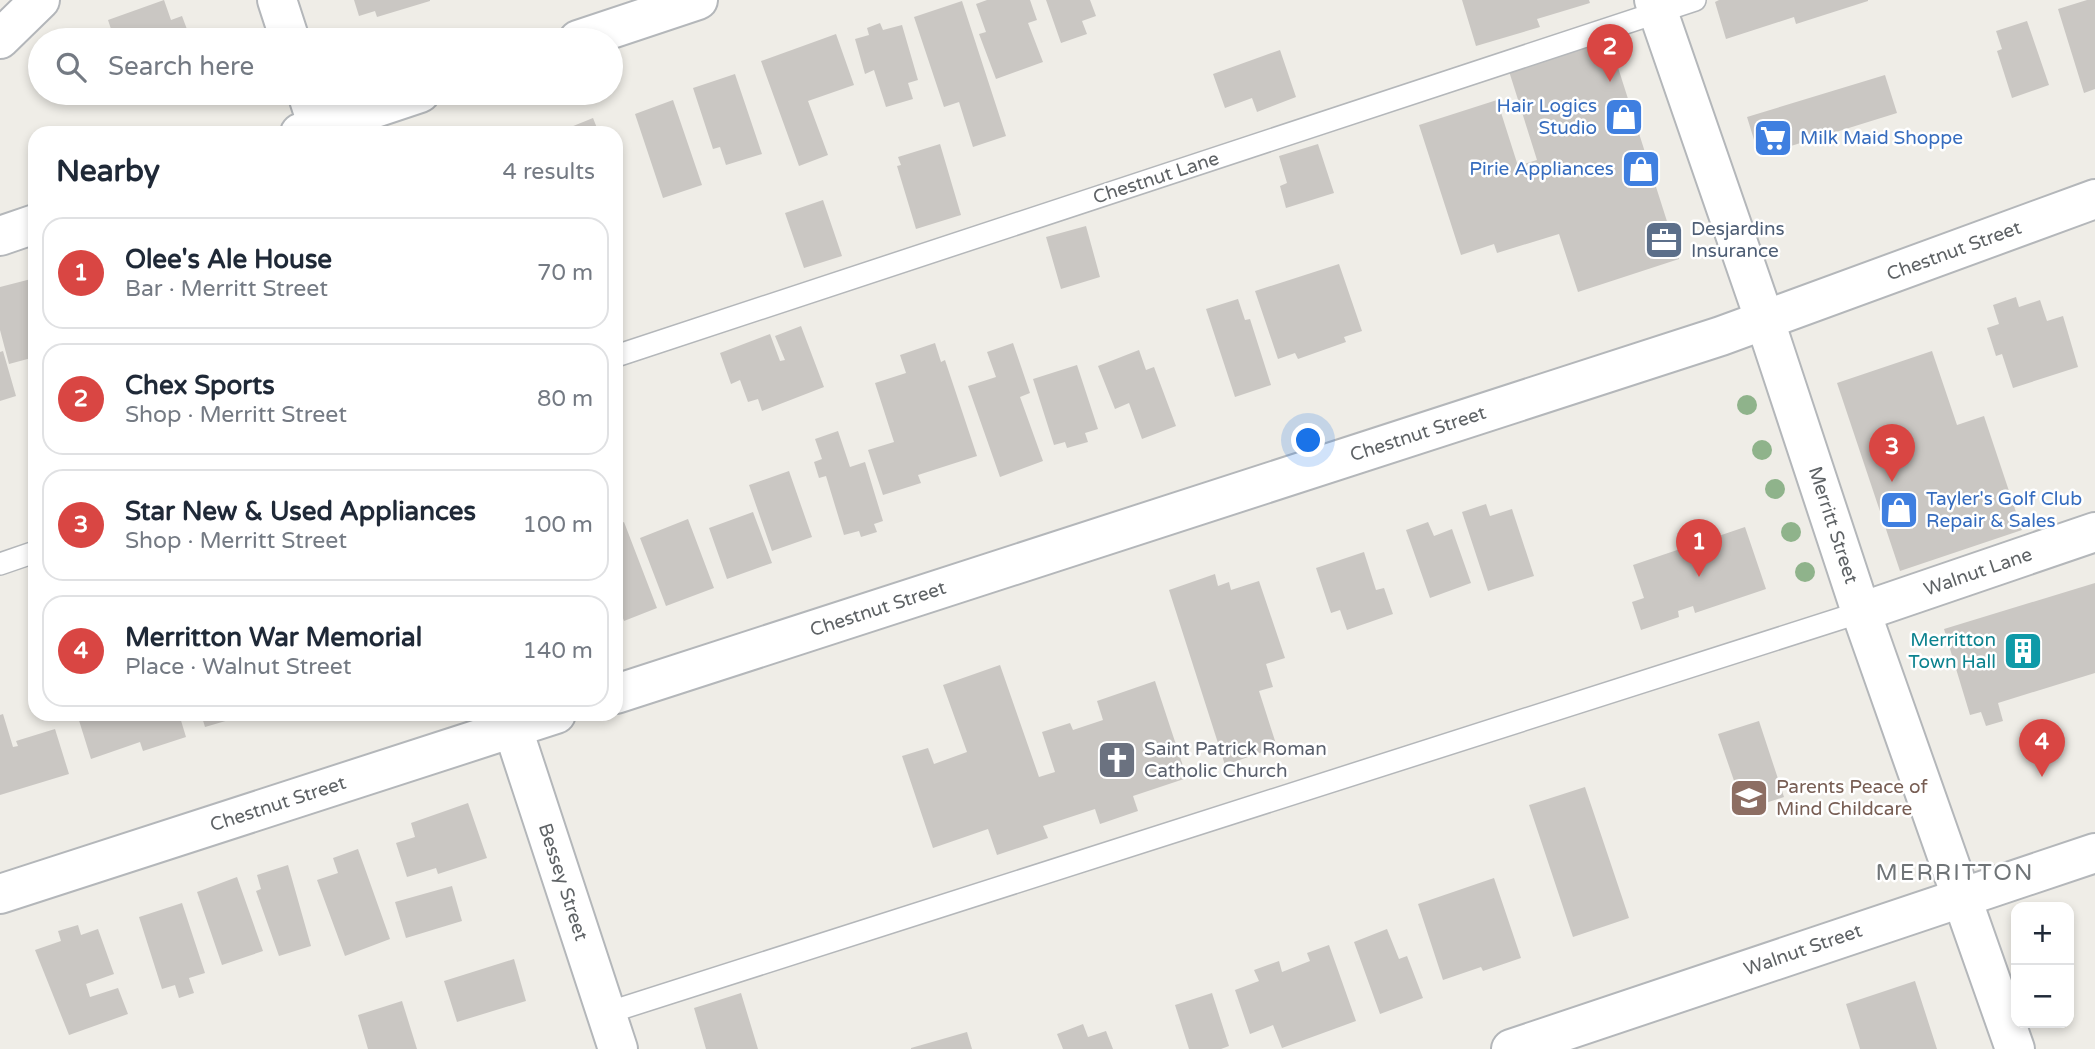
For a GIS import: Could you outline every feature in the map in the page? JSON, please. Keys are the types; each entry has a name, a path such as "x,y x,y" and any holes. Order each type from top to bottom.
{"street":[{"path":"0,39 40,0"},
{"path":"277,0 286,28"},
{"path":"614,28 698,0"},
{"name":"Merritt Street","path":"1656,6 1765,321 1861,612 2015,1049"},
{"path":"312,121 374,105"},
{"name":"Chestnut Street","path":"623,692 1765,321 2095,200"},
{"path":"0,236 28,226"},
{"name":"Walnut Lane","path":"1861,612 2095,531"},
{"name":"Chestnut Street","path":"0,894 510,721"},
{"name":"Bessey Street","path":"510,721 618,1049"},
{"name":"Walnut Street","path":"1511,1049 2095,853"}],"lane":[{"name":"Chestnut Lane","path":"623,354 1656,6 1695,0"},
{"path":"0,564 28,554"},
{"path":"607,1013 1861,612"}],"building":[{"path":"164,0 171,20 182,16 186,28 111,28 108,20"},
{"path":"354,0 430,1 377,17 375,11 359,16"},
{"path":"987,0 1030,0 1037,20 1028,23 1043,62 996,79 979,34 986,32 976,4"},
{"path":"1046,0 1090,0 1096,16 1082,21 1087,34 1061,43"},
{"path":"1462,0 1589,0 1590,3 1537,19 1540,27 1476,46"},
{"path":"2095,0 2095,89 2084,93 2058,9"},
{"path":"962,1 1006,136 973,147 959,102 944,107 914,17"},
{"path":"1868,1 1796,24 1794,17 1726,39 1715,2"},
{"path":"2027,21 2049,85 2012,98 1997,51 2002,49 1996,31"},
{"path":"880,23 883,30 902,25 918,80 908,83 913,99 886,107 874,70 865,74 855,39 869,35 867,28"},
{"path":"836,34 854,85 808,101 828,155 799,166 761,61"},
{"path":"1608,36 1679,259 1578,292 1559,234 1497,253 1494,244 1461,255 1419,125 1497,100 1518,166 1537,160 1508,68"},
{"path":"1280,50 1296,97 1257,112 1252,98 1225,108 1213,74"},
{"path":"735,74 762,154 726,165 720,147 713,149 693,88"},
{"path":"1885,75 1897,113 1759,156 1747,117"},
{"path":"673,100 702,185 663,198 635,114"},
{"path":"593,118 596,126 573,126"},
{"path":"940,144 961,215 916,229 897,166 901,165 898,157"},
{"path":"1318,144 1334,193 1286,208 1280,186 1287,183 1279,156"},
{"path":"823,200 842,256 804,268 785,213"},
{"path":"1086,226 1100,277 1061,289 1046,237"},
{"path":"1339,264 1362,331 1344,337 1346,342 1298,359 1295,353 1278,359 1255,291"},
{"path":"28,280 28,359 9,364 0,330 0,287"},
{"path":"2016,297 2019,307 2040,300 2047,321 2063,316 2078,367 2013,388 2002,354 1996,356 1987,328 1999,324 1993,305"},
{"path":"1238,299 1245,320 1250,319 1271,385 1235,397 1206,309"},
{"path":"801,326 824,387 762,411 758,399 748,402 740,380 731,384 720,353 770,334 780,361 785,360 775,336"},
{"path":"935,343 941,362 945,360 977,456 918,475 921,483 883,495 868,450 894,442 875,383 906,373 900,355"},
{"path":"1013,343 1030,393 1020,397 1043,461 1000,477 968,386 996,377 987,352"},
{"path":"1139,350 1146,370 1154,367 1176,426 1142,439 1129,403 1115,409 1098,366"},
{"path":"3,351 16,396 0,401 0,352"},
{"path":"1932,351 1957,425 1984,416 2022,530 1900,571 1837,383"},
{"path":"1077,365 1098,429 1085,433 1088,442 1067,448 1065,442 1054,445 1033,379"},
{"path":"838,431 850,467 865,462 883,521 874,524 877,532 861,537 859,531 844,535 826,476 819,478 814,462 822,459 815,439"},
{"path":"789,471 812,537 772,551 749,485"},
{"path":"1486,504 1490,516 1512,509 1534,576 1488,591 1462,512"},
{"path":"753,512 772,563 727,579 709,528"},
{"path":"688,519 714,588 666,606 640,538"},
{"path":"623,522 657,608 624,621 623,618"},
{"path":"1428,522 1434,536 1452,529 1471,583 1430,598 1406,530"},
{"path":"1745,527 1766,589 1695,613 1693,606 1678,611 1679,617 1641,630 1632,602 1644,598 1633,565"},
{"path":"1364,552 1376,590 1384,588 1393,614 1347,630 1340,610 1331,613 1316,568"},
{"path":"1215,574 1218,586 1229,582 1231,590 1259,581 1285,658 1266,664 1273,687 1259,691 1277,747 1225,765 1169,590"},
{"name":"Merritton Town Hall","path":"2095,583 2095,673 1998,703 2003,721 1986,726 1981,712 1970,715 1944,629"},
{"name":"Saint Patrick Roman Catholic Church","path":"1000,665 1039,777 1055,772 1042,732 1070,723 1073,730 1103,720 1097,701 1155,681 1187,778 1133,796 1138,811 1100,824 1095,809 1043,826 1048,838 997,855 988,829 933,848 902,756 928,748 934,764 967,752 943,685"},
{"path":"3,714 13,747 18,746 16,741 55,729 69,774 0,795 0,715"},
{"path":"79,721 181,721 186,737 143,751 140,742 91,759"},
{"path":"203,721 226,721 205,727"},
{"path":"1759,721 1784,797 1744,810 1718,734"},
{"path":"1585,787 1629,918 1573,937 1529,805"},
{"path":"468,803 487,858 438,874 436,868 407,877 396,843 415,837 411,823"},
{"path":"358,849 390,939 345,956 317,880 338,873 333,858"},
{"path":"288,865 311,946 279,956 256,891 261,889 257,875"},
{"path":"237,877 263,951 222,965 197,892"},
{"path":"1494,878 1521,958 1483,971 1481,967 1443,980 1418,904"},
{"path":"452,886 462,921 406,938 395,902"},
{"path":"182,903 205,973 189,978 194,993 179,998 175,985 162,989 139,917"},
{"path":"78,925 81,935 98,929 114,974 86,984 90,997 118,988 128,1014 69,1035 35,950 61,941 58,931"},
{"path":"1387,929 1399,959 1407,956 1423,998 1380,1014 1354,942"},
{"path":"1329,945 1356,1021 1282,1048 1273,1025 1250,1034 1235,990 1259,981 1254,970 1279,961 1282,972 1310,961 1307,953"},
{"path":"514,959 526,1001 457,1022 444,981"},
{"path":"1915,981 1937,1049 1860,1049 1846,1004"},
{"path":"741,993 758,1049 706,1049 694,1008"},
{"path":"1212,993 1229,1046 1221,1049 1189,1049 1175,1005"},
{"path":"402,1001 417,1049 368,1049 358,1015"},
{"path":"1083,1024 1088,1037 1106,1031 1113,1049 1063,1049 1057,1034"},
{"path":"967,1032 972,1049 911,1049 911,1048"}],"place":[{"name":"Chex Sports","path":"1610,82"},
{"name":"Hair Logics Studio","path":"1624,117"},
{"name":"Milk Maid Shoppe","path":"1773,138"},
{"name":"Pirie Appliances","path":"1641,169"},
{"name":"Desjardins Insurance","path":"1664,240"},
{"name":"Star New & Used Appliances","path":"1892,482"},
{"name":"Tayler's Golf Club Repair & Sales","path":"1899,510"},
{"name":"Olee's Ale House","path":"1699,577"},
{"name":"Merritton Town Hall","path":"2023,651"},
{"name":"Saint Patrick Roman Catholic Church","path":"1117,760"},
{"name":"Merritton War Memorial","path":"2042,777"},
{"name":"Parents Peace of Mind Childcare","path":"1749,798"}],"district":[{"name":"MERRITTON","path":"1955,873"}]}
